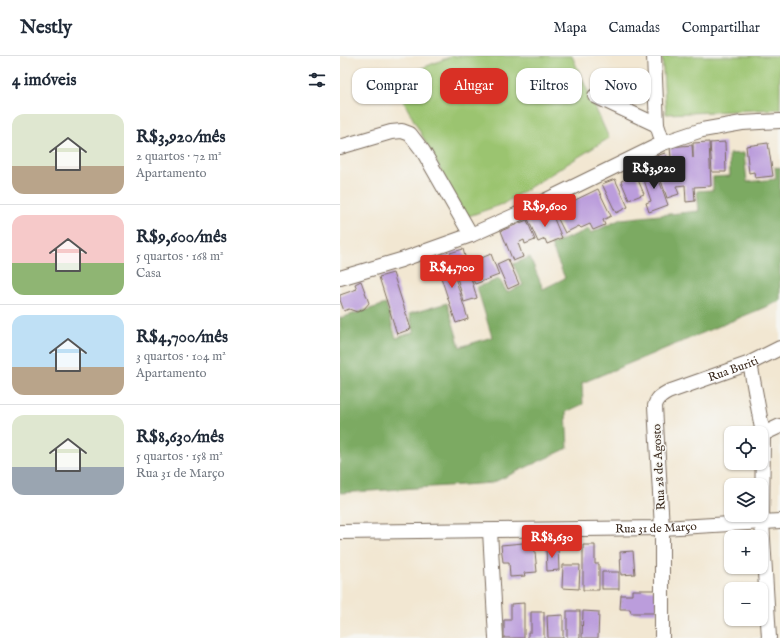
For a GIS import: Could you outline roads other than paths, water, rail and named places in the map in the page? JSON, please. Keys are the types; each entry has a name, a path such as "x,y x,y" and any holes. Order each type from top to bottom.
{"street":[{"path":"654,56 657,125 663,143"},
{"path":"612,104 657,125"},
{"path":"340,278 402,260 471,235 516,215 663,143 702,130 742,123 780,120"},
{"path":"340,147 391,132 402,131 410,134 427,158 471,235"},
{"name":"Rua Buriti","path":"685,386 750,363 780,348"},
{"path":"750,363 762,426"},
{"name":"Rua 28 de Agosto","path":"662,638 662,528 655,406 656,400 660,396 685,386"},
{"path":"768,432 780,426"},
{"name":"Rua 31 de Março","path":"768,522 780,521"},
{"path":"762,522 769,638"},
{"name":"Rua 31 de Março","path":"340,532 662,528 762,522"},
{"path":"490,531 496,638"}]}
